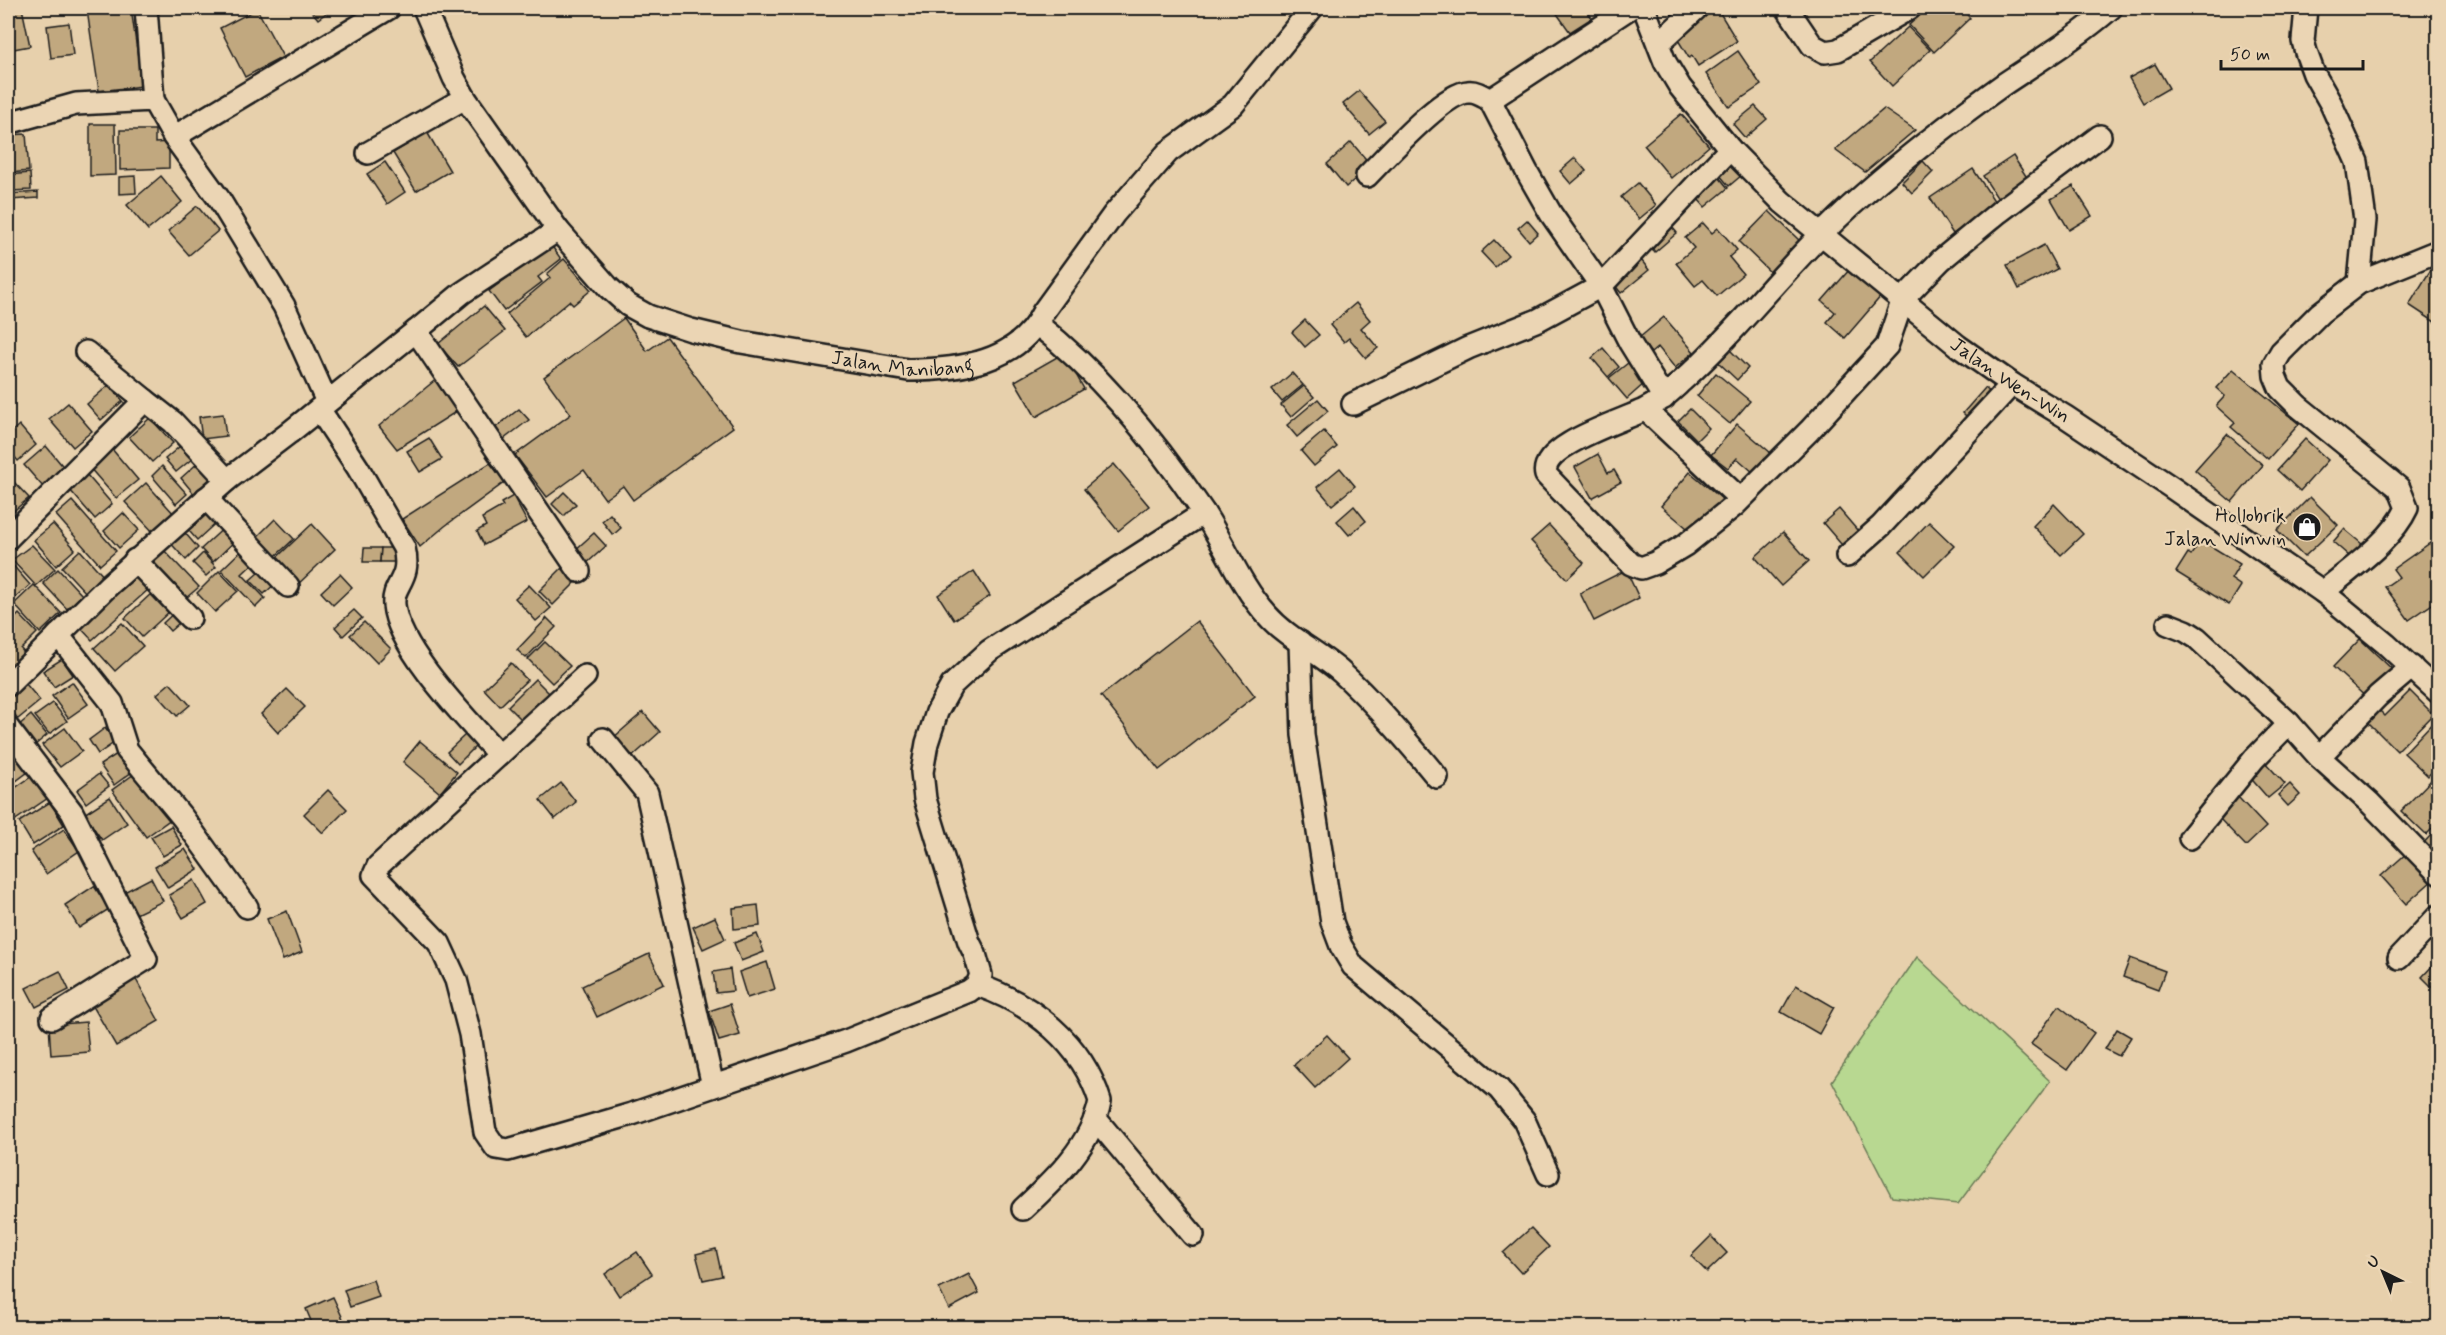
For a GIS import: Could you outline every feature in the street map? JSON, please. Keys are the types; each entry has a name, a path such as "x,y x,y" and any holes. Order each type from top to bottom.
{"street":[{"path":"146,8 153,100 174,137 219,199 284,306 323,405 404,548 407,563 405,576 396,591 394,604 406,639 453,704 499,755"},
{"path":"174,137 389,8"},
{"name":"Jalan Manibang","path":"424,8 465,98 558,231 609,288 628,305 648,316 691,330 741,342 908,370 931,370 983,362 1009,351 1037,324 1043,312 1122,205 1168,152 1233,105 1312,8"},
{"path":"1490,100 1630,8"},
{"name":"Jalan Wen-Win","path":"1644,8 1665,62 1680,87 1730,149 1782,202 1958,346 2012,384 2137,464 2323,592 2439,692"},
{"path":"1659,43 1697,8"},
{"path":"1787,8 1812,45 1825,52 1838,50 1910,8"},
{"path":"2100,136 1999,212 1941,260 1903,299 1887,346 1809,431 1740,499 1685,545 1648,566 1641,568 1631,564 1545,475 1546,462 1560,450 1604,425 1646,410 1664,398 1722,341 1820,234 1942,128 2111,8"},
{"path":"2306,8 2303,41 2306,52 2314,74 2331,104 2357,162 2363,192 2365,220 2359,283"},
{"path":"1366,176 1422,122 1456,95 1474,92 1490,100 1527,172 1551,213 1601,286 1630,343 1664,398"},
{"path":"368,153 465,98"},
{"path":"8,123 76,104 153,100"},
{"path":"1353,404 1468,348 1538,320 1601,286 1730,149"},
{"path":"8,685 135,560 227,480 462,293 558,231"},
{"path":"2323,592 2388,536 2407,508 2399,488 2298,406 2280,388 2275,376 2274,364 2282,352 2320,313 2359,283 2439,251"},
{"path":"1037,324 1066,346 1121,404 1204,513 1266,614 1342,674 1437,777"},
{"path":"416,331 579,571"},
{"path":"86,352 173,422 227,480"},
{"path":"1847,556 1881,526 2012,384"},
{"path":"8,538 145,400"},
{"path":"1646,410 1740,499"},
{"path":"206,498 288,586"},
{"path":"585,676 378,866 374,875 439,943 456,980 470,1034 485,1132 496,1148 508,1150 632,1114 846,1041 969,991 977,985 981,975 979,966 969,942 925,799 922,772 927,743 937,712 952,685 988,651 1204,513"},
{"path":"135,560 190,618"},
{"path":"2168,624 2197,638 2289,723 2319,757 2370,803 2439,873"},
{"path":"58,635 112,703 127,750 183,818 247,907"},
{"path":"1300,642 1303,735 1332,922 1341,946 1353,966 1499,1089 1524,1120 1548,1174"},
{"path":"2319,757 2378,696 2412,667"},
{"path":"2190,838 2254,759 2289,723"},
{"path":"603,739 647,794 713,1086"},
{"path":"11,740 72,812 146,959 52,1018"},
{"path":"2399,958 2439,916"},
{"path":"977,985 1002,994 1027,1007 1048,1022 1065,1040 1086,1071 1100,1101 1087,1135 1059,1174 1023,1209"},
{"path":"1095,1118 1193,1235"}],"green space":[{"path":"1917,957 2050,1081 1958,1204 1892,1197 1832,1081"}],"building":[{"path":"8,8 22,8 30,46 8,50"},
{"path":"131,8 142,86 99,91 87,10"},
{"path":"309,8 333,8 318,19"},
{"path":"1553,8 1585,8 1592,18 1570,32"},
{"path":"1717,8 1737,41 1698,66 1692,56 1689,58 1675,35 1704,17 1700,10"},
{"path":"1928,8 1961,8 1970,18 1934,52 1909,25"},
{"path":"257,9 283,57 245,77 220,28"},
{"path":"69,23 73,55 51,58 47,26"},
{"path":"1908,27 1930,50 1892,86 1870,62"},
{"path":"1738,51 1761,85 1729,107 1706,74"},
{"path":"2155,64 2169,88 2143,103 2129,78"},
{"path":"1359,91 1385,121 1369,134 1343,104"},
{"path":"1755,106 1767,119 1745,138 1733,124"},
{"path":"1884,109 1915,130 1865,172 1835,150"},
{"path":"1681,114 1709,146 1671,178 1644,145"},
{"path":"90,124 115,124 116,175 90,176"},
{"path":"120,130 155,130 155,143 169,142 169,168 120,170"},
{"path":"427,132 450,171 416,191 393,153"},
{"path":"26,134 29,171 10,173 8,135"},
{"path":"1351,142 1371,165 1346,187 1327,164"},
{"path":"2013,156 2028,179 1998,199 1983,176"},
{"path":"1727,157 1742,175 1729,186 1714,168"},
{"path":"1575,158 1586,171 1571,184 1560,171"},
{"path":"1923,161 1933,172 1912,193 1902,182"},
{"path":"385,162 405,192 387,204 367,174"},
{"path":"1973,169 1997,205 1953,234 1930,198"},
{"path":"1714,171 1728,188 1705,207 1691,191"},
{"path":"30,173 31,190 11,191 8,175"},
{"path":"135,176 136,193 119,194 119,177"},
{"path":"161,176 182,202 148,230 127,205"},
{"path":"1638,183 1656,205 1639,219 1621,197"},
{"path":"2073,186 2092,216 2069,230 2051,199"},
{"path":"38,192 38,198 10,200 10,194"},
{"path":"197,206 218,231 189,255 168,231"},
{"path":"1769,211 1801,242 1771,273 1739,242"},
{"path":"1527,220 1538,233 1529,241 1518,228"},
{"path":"1668,222 1677,233 1655,252 1646,241"},
{"path":"1703,223 1712,233 1718,228 1737,250 1729,257 1743,274 1717,296 1703,280 1695,286 1676,263 1694,248 1685,238"},
{"path":"1494,240 1508,255 1495,267 1481,252"},
{"path":"551,245 561,259 538,277 542,282 504,311 489,291"},
{"path":"2044,245 2057,269 2019,289 2007,265"},
{"path":"1638,256 1649,270 1621,293 1610,279"},
{"path":"564,259 591,290 573,305 569,301 526,337 507,314 550,278 547,274"},
{"path":"2433,266 2438,270 2438,324 2409,305"},
{"path":"1850,269 1882,295 1845,338 1827,322 1835,312 1822,301"},
{"path":"1356,303 1370,320 1361,328 1378,348 1366,358 1349,338 1344,342 1330,325"},
{"path":"484,306 505,331 458,367 438,344"},
{"path":"1664,317 1694,352 1675,368 1658,347 1651,353 1639,338"},
{"path":"624,318 647,351 667,337 733,427 633,500 623,486 605,499 584,470 547,497 515,455 571,414 544,377"},
{"path":"1305,320 1319,335 1305,347 1292,332"},
{"path":"1603,348 1619,367 1608,377 1592,358"},
{"path":"1729,349 1748,368 1737,380 1717,361"},
{"path":"1064,353 1084,389 1036,417 1015,381"},
{"path":"1628,363 1645,383 1627,399 1609,378"},
{"path":"2233,369 2299,424 2268,459 2231,427 2235,423 2216,406 2225,396 2216,388"},
{"path":"1292,373 1303,385 1282,402 1272,390"},
{"path":"1716,373 1750,401 1730,424 1697,396"},
{"path":"439,377 462,408 397,449 379,426"},
{"path":"109,385 123,401 101,420 87,404"},
{"path":"1304,386 1314,397 1291,417 1281,405"},
{"path":"1985,388 1991,393 1969,419 1963,413"},
{"path":"1318,399 1328,411 1297,437 1287,425"},
{"path":"68,403 92,431 73,447 49,419"},
{"path":"519,409 529,420 504,439 495,428"},
{"path":"1690,409 1709,428 1697,440 1678,421"},
{"path":"223,414 226,436 202,439 199,417"},
{"path":"150,418 173,443 152,462 129,437"},
{"path":"1737,424 1771,453 1754,473 1737,458 1728,468 1711,455"},
{"path":"19,425 36,445 18,461 8,449 8,435"},
{"path":"1324,431 1337,447 1314,466 1301,451"},
{"path":"2227,434 2263,465 2232,502 2195,470"},
{"path":"429,438 442,459 420,472 407,451"},
{"path":"2305,439 2328,460 2300,491 2277,470"},
{"path":"186,441 198,454 176,472 165,459"},
{"path":"46,446 66,470 44,488 24,465"},
{"path":"111,448 138,480 116,498 89,467"},
{"path":"1598,454 1608,473 1614,470 1621,482 1592,498 1575,467"},
{"path":"200,461 214,478 195,495 181,478"},
{"path":"490,463 505,482 420,547 402,519"},
{"path":"1114,464 1149,506 1118,531 1084,489"},
{"path":"162,466 187,494 176,504 152,476"},
{"path":"1340,468 1355,486 1332,505 1317,487"},
{"path":"1690,472 1722,499 1693,533 1661,506"},
{"path":"87,475 112,504 95,519 70,490"},
{"path":"13,481 29,498 11,513 8,509 8,486"},
{"path":"146,483 175,515 155,534 125,502"},
{"path":"564,492 576,504 564,516 552,504"},
{"path":"513,496 527,522 484,545 477,531 486,526 482,518 503,506 501,503"},
{"name":"Hollobrik Jalan Winwin","path":"2310,497 2338,525 2304,557 2277,530"},
{"path":"72,501 116,551 100,565 56,515"},
{"path":"206,503 221,518 197,540 183,524"},
{"path":"2054,504 2083,534 2061,555 2033,526"},
{"path":"1354,506 1366,521 1349,535 1337,521"},
{"path":"1839,509 1863,537 1847,551 1823,523"},
{"path":"123,513 139,530 119,548 104,531"},
{"path":"610,514 621,528 613,535 602,521"},
{"path":"275,519 294,539 269,562 251,543"},
{"path":"1929,522 1954,546 1924,576 1900,552"},
{"path":"53,524 75,549 56,566 34,540"},
{"path":"228,524 240,536 213,562 201,549"},
{"path":"312,524 335,549 294,588 270,564"},
{"path":"1549,525 1584,563 1567,579 1531,541"},
{"path":"179,526 198,548 186,560 166,538"},
{"path":"2344,529 2368,549 2356,562 2333,542"},
{"path":"1783,532 1809,561 1781,586 1755,557"},
{"path":"594,533 606,546 586,564 574,551"},
{"path":"2201,540 2240,564 2231,579 2241,586 2229,605 2176,572 2188,553 2191,555"},
{"path":"2430,543 2436,551 2438,549 2438,600 2409,620 2385,587 2399,577 2393,569"},
{"path":"32,545 55,569 36,586 12,560"},
{"path":"247,545 259,558 242,574 265,598 256,607 221,570"},
{"path":"161,547 199,587 186,598 148,560"},
{"path":"364,548 381,548 380,562 363,562"},
{"path":"381,548 398,548 397,562 380,562"},
{"path":"80,550 105,578 87,594 62,567"},
{"path":"203,553 216,567 206,576 193,563"},
{"path":"10,562 30,585 13,600 8,594 8,564"},
{"path":"266,566 279,580 264,594 250,580"},
{"path":"562,568 576,582 553,605 539,591"},
{"path":"58,569 82,595 67,609 43,583"},
{"path":"1626,570 1639,598 1594,621 1580,593"},
{"path":"219,571 238,591 215,612 197,593"},
{"path":"974,571 990,596 954,620 938,595"},
{"path":"135,573 149,589 92,640 78,625"},
{"path":"340,574 352,587 333,605 321,592"},
{"path":"34,585 61,613 40,633 14,604"},
{"path":"529,585 551,608 536,621 515,598"},
{"path":"153,592 170,611 142,637 125,618"},
{"path":"179,608 187,616 170,631 163,623"},
{"path":"354,610 362,618 343,636 335,627"},
{"path":"19,614 37,633 21,649 26,655 8,672 8,625"},
{"path":"547,618 556,627 526,658 517,650"},
{"path":"1197,621 1255,696 1159,770 1101,696"},
{"path":"364,622 391,649 377,663 350,635"},
{"path":"122,623 143,646 115,671 94,648"},
{"path":"2360,639 2395,672 2369,700 2333,667"},
{"path":"545,642 570,666 552,683 528,659"},
{"path":"62,659 73,675 54,687 43,671"},
{"path":"511,663 527,680 500,706 484,689"},
{"path":"535,679 551,695 524,722 508,706"},
{"path":"72,682 88,704 68,718 52,696"},
{"path":"170,683 190,705 177,716 157,694"},
{"path":"26,684 40,701 18,719 8,706 8,698"},
{"path":"287,689 305,707 278,733 261,714"},
{"path":"2410,691 2433,714 2397,751 2367,721 2378,709 2385,716"},
{"path":"53,703 67,721 49,734 35,716"},
{"path":"643,712 660,732 631,758 613,738"},
{"path":"31,715 47,735 34,746 18,726"},
{"path":"2437,718 2438,765 2428,776 2404,753"},
{"path":"65,728 82,751 60,767 42,745"},
{"path":"105,728 115,742 98,754 89,740"},
{"path":"465,735 476,746 458,764 447,752"},
{"path":"420,741 457,772 440,793 403,762"},
{"path":"123,750 136,769 114,785 100,765"},
{"path":"21,754 32,769 8,787 8,763"},
{"path":"2263,760 2285,784 2268,798 2247,774"},
{"path":"141,769 175,816 146,837 112,790"},
{"path":"35,774 51,796 11,823 8,818 8,793"},
{"path":"99,774 109,786 86,803 77,790"},
{"path":"2433,778 2438,784 2438,823 2426,835 2401,811"},
{"path":"561,783 576,802 555,819 540,800"},
{"path":"2290,784 2300,795 2288,806 2278,795"},
{"path":"328,790 347,809 323,833 304,814"},
{"path":"110,797 127,823 102,840 84,814"},
{"path":"2238,797 2266,827 2246,846 2218,817"},
{"path":"50,802 64,825 33,845 19,822"},
{"path":"171,826 182,845 163,856 151,837"},
{"path":"64,829 79,851 46,874 31,851"},
{"path":"2431,835 2438,842 2438,866 2420,847"},
{"path":"185,849 198,869 168,888 155,867"},
{"path":"2408,852 2433,880 2406,904 2381,876"},
{"path":"151,878 163,901 136,914 124,892"},
{"path":"194,880 207,904 183,918 169,895"},
{"path":"94,886 109,909 79,928 65,905"},
{"path":"758,905 760,926 734,929 733,908"},
{"path":"287,911 302,952 283,960 267,919"},
{"path":"715,917 725,939 703,949 693,927"},
{"path":"757,934 764,952 741,961 734,943"},
{"path":"649,954 664,984 597,1017 582,986"},
{"path":"2130,958 2165,971 2158,990 2123,977"},
{"path":"2438,960 2438,993 2422,977"},
{"path":"767,962 775,989 747,998 739,972"},
{"path":"730,969 733,991 716,993 713,972"},
{"path":"60,971 69,990 36,1007 26,988"},
{"path":"134,976 159,1021 116,1046 90,1001"},
{"path":"1796,985 1834,1007 1819,1034 1781,1012"},
{"path":"730,1004 740,1035 719,1041 709,1011"},
{"path":"2059,1006 2094,1033 2067,1070 2031,1044"},
{"path":"86,1022 89,1052 51,1055 49,1025"},
{"path":"2117,1029 2131,1037 2119,1056 2105,1049"},
{"path":"1327,1035 1348,1058 1315,1088 1294,1065"},
{"path":"1531,1228 1549,1247 1521,1273 1503,1253"},
{"path":"1711,1236 1727,1253 1707,1272 1691,1256"},
{"path":"716,1249 722,1276 703,1280 696,1254"},
{"path":"637,1252 652,1274 619,1296 605,1274"},
{"path":"969,1274 979,1293 949,1309 939,1289"},
{"path":"373,1280 379,1297 350,1307 344,1290"},
{"path":"333,1297 344,1321 330,1328 314,1328 306,1309"}],"place":[{"name":"Hollobrik Jalan Winwin","path":"2307,527"}]}
